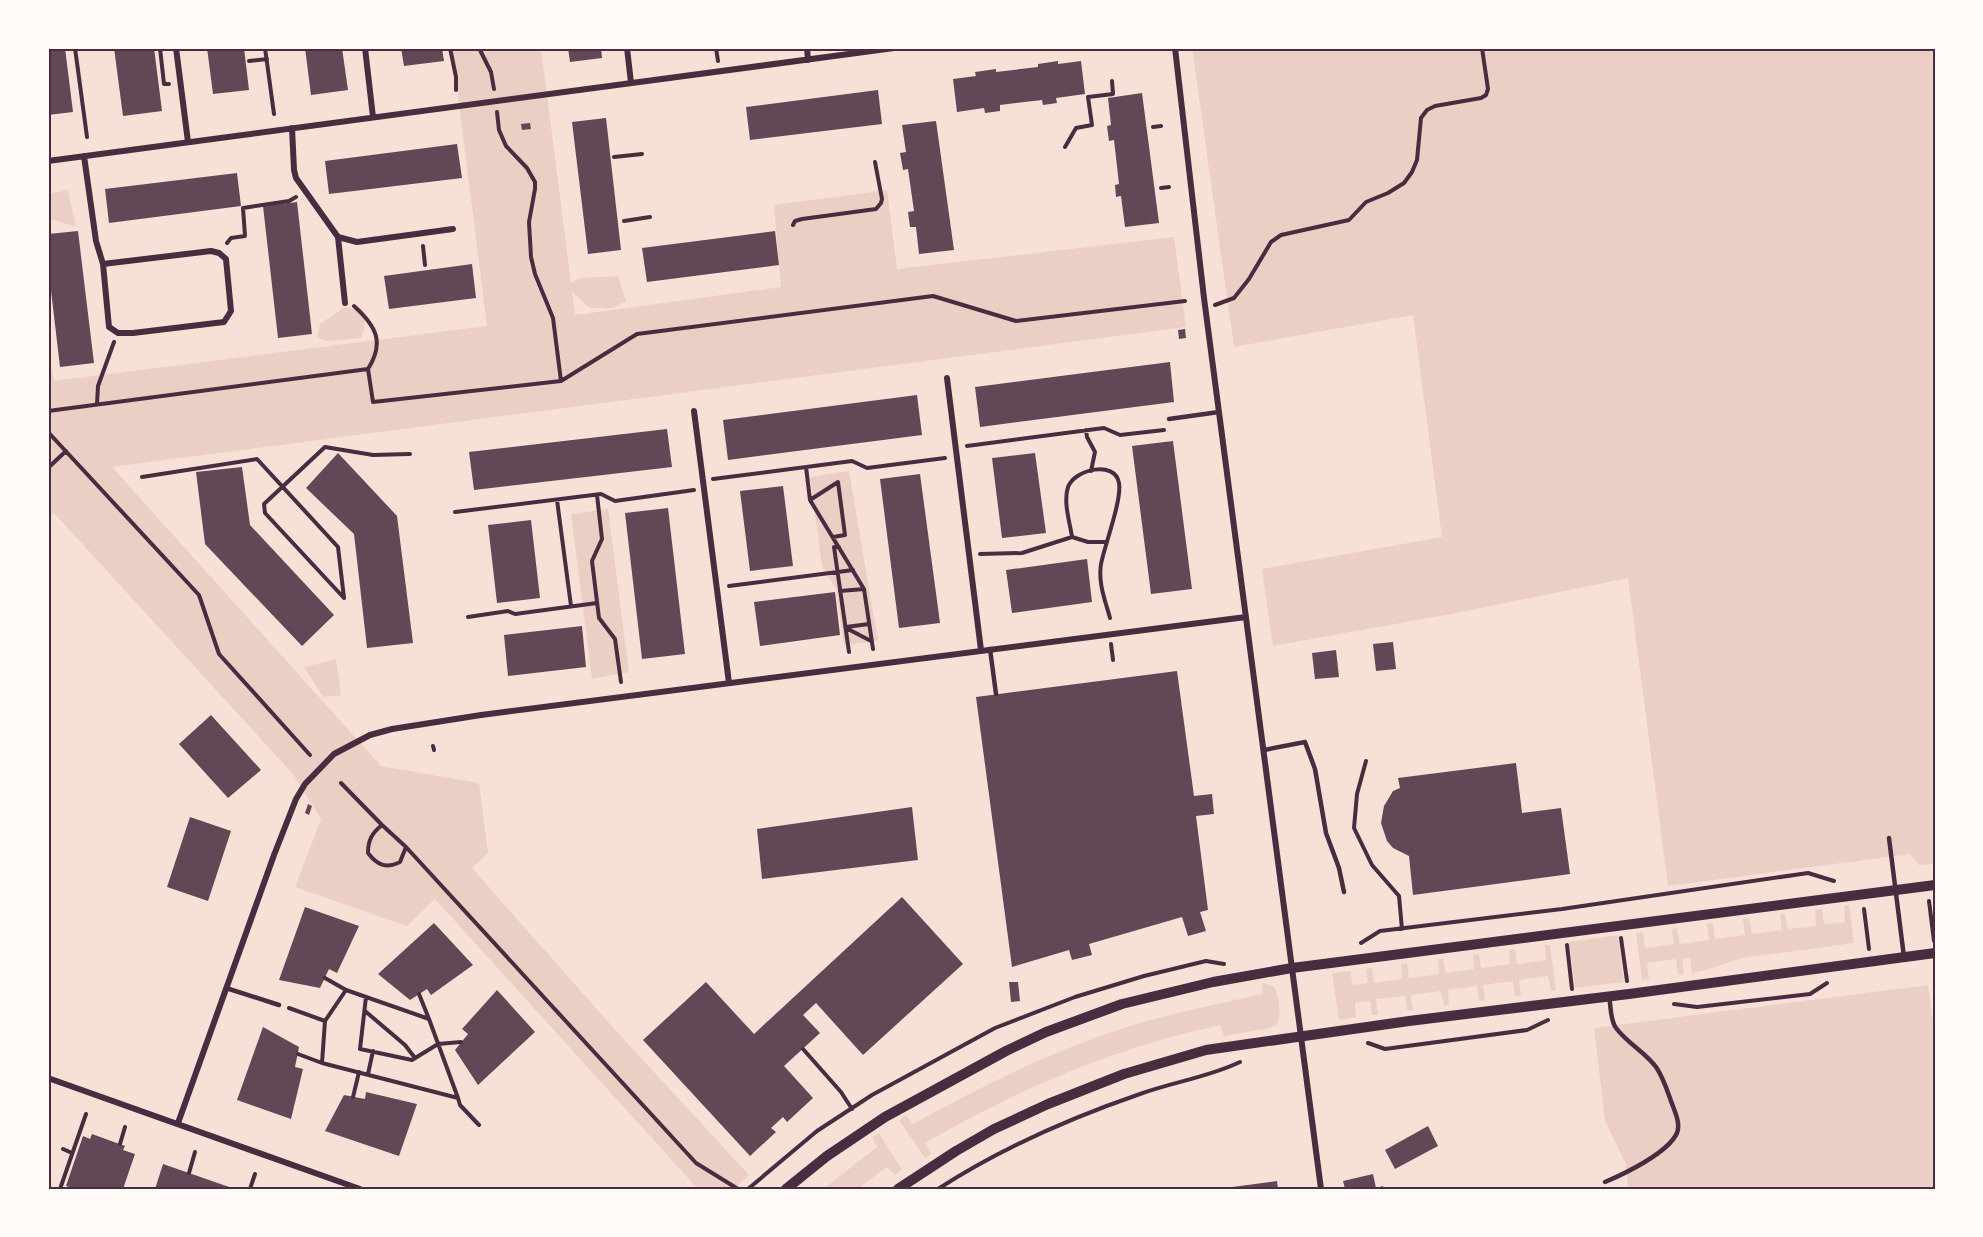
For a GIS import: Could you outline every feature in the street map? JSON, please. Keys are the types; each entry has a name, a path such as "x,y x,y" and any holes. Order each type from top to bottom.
{"street":[{"path":"176,48 188,142"},
{"path":"365,48 373,117"},
{"path":"627,48 631,83"},
{"path":"807,48 808,60"},
{"path":"48,161 894,48"},
{"path":"1175,48 1219,412 1321,1189"},
{"path":"292,128 296,178 338,237 345,303"},
{"path":"84,156 96,241 103,264 109,327 118,333 133,333 224,322 231,311 226,259 219,253 211,251 103,264"},
{"path":"338,237 357,242 453,229"},
{"path":"947,378 981,650"},
{"path":"694,411 729,682"},
{"path":"178,1123 296,799 318,769 334,754 370,735 392,729 729,682 1200,624 1246,616"},
{"path":"786,1189 827,1156 885,1117 1006,1051 1046,1032 1122,1004 1213,982 1292,968 1931,885"},
{"path":"898,1189 994,1129 1124,1074 1206,1050 1935,952"},
{"path":"48,1078 360,1189"}],"lane":[{"path":"1169,418 1219,412"},
{"path":"990,649 996,694"},
{"path":"1264,750 1305,742 1316,769 1326,833 1339,868 1344,892"},
{"path":"1889,838 1904,957"},
{"path":"226,988 279,1005"},
{"path":"1605,1182 1632,1170 1656,1154 1669,1143 1677,1132 1677,1120 1664,1081 1656,1068 1615,1028 1609,996"}],"path":[{"path":"75,48 87,138"},
{"path":"265,48 274,114"},
{"path":"450,48 456,77 456,90"},
{"path":"479,48 491,72 499,130 506,146 527,168 535,182 536,189 529,222 531,257 535,274 553,318 561,381"},
{"path":"1206,308 1234,298 1249,279 1271,242 1281,235 1349,220 1366,202 1404,183 1412,172 1416,160 1421,118 1427,110 1435,106 1481,98 1486,95 1488,89 1482,48"},
{"path":"249,61 267,59"},
{"path":"1065,147 1076,128 1092,125 1088,97 1113,94 1112,81"},
{"path":"1153,127 1161,126"},
{"path":"614,157 642,154"},
{"path":"793,225 795,221 802,219 876,209 882,199 875,162"},
{"path":"1161,188 1169,187"},
{"path":"219,253 231,238 245,236 243,208 289,201 306,192"},
{"path":"624,221 650,217"},
{"path":"422,233 425,265"},
{"path":"345,303 352,304 368,319 376,336 377,355 368,369 373,402 561,381 637,334 933,296 1016,321 1185,301"},
{"path":"97,405 98,386 118,333"},
{"path":"48,411 368,369"},
{"path":"957,447 1104,428 1120,435 1172,429"},
{"path":"1086,430 1095,452 1091,471"},
{"path":"48,432 199,595 219,654 310,754"},
{"path":"142,477 256,459 282,487 338,547 344,598 265,513 264,504 282,487 325,447 373,455 410,454"},
{"path":"48,468 66,451"},
{"path":"703,480 852,461 867,468 958,456"},
{"path":"806,467 810,500 864,589 873,649"},
{"path":"1072,537 1067,492 1074,478 1082,472 1112,471 1117,476 1120,490 1101,565 1101,586 1110,618"},
{"path":"810,500 838,482 845,536 833,537"},
{"path":"455,512 601,494 615,501 704,489"},
{"path":"597,495 602,540 592,561 596,603 599,618 615,639 621,682"},
{"path":"557,500 571,606"},
{"path":"970,555 995,552 1022,553 1072,537 1088,543 1107,542"},
{"path":"839,546 834,547 849,652"},
{"path":"716,587 853,570"},
{"path":"840,591 864,589"},
{"path":"468,617 508,610 515,614 596,603"},
{"path":"845,627 869,624"},
{"path":"845,627 872,641"},
{"path":"1366,761 1357,794 1354,828 1372,865 1399,896 1402,929"},
{"path":"341,783 406,847 696,1163 738,1189"},
{"path":"382,825 374,831 368,846 368,853 373,860 382,866 391,866 400,862 405,856 406,847"},
{"path":"1380,932 1562,909 1808,873 1831,881 1841,880"},
{"path":"1931,885 1935,952"},
{"path":"1862,894 1871,961"},
{"path":"1616,901 1629,994"},
{"path":"1562,909 1573,1001"},
{"path":"1515,915 1517,926"},
{"path":"325,978 346,990 429,1019"},
{"path":"322,1063 325,1021 346,990"},
{"path":"419,994 460,1105 479,1125"},
{"path":"1697,1008 1810,994"},
{"path":"366,997 360,1049 412,1060 438,1044 462,1042"},
{"path":"279,1005 325,1021"},
{"path":"364,1011 405,1045 415,1058"},
{"path":"1384,1049 1527,1030"},
{"path":"803,1049 841,1092 852,1109"},
{"path":"368,1074 373,1051"},
{"path":"298,1054 322,1063 458,1098"},
{"path":"938,1189 1023,1142 1071,1120 1140,1094 1226,1068"},
{"path":"353,1097 359,1072"},
{"path":"60,1189 86,1114"},
{"path":"120,1144 125,1127"},
{"path":"63,1149 72,1153"},
{"path":"189,1173 195,1152"},
{"path":"250,1189 255,1174"}],"shaded area":[{"path":"452,48 541,48 571,283 579,278 618,276 626,301 613,308 590,308 572,292 575,315 781,287 774,205 887,190 897,269 1174,237 1186,327 112,467 381,766 479,783 488,853 472,868 618,1033 749,1175 734,1189 698,1189 435,899 407,926 295,887 321,819 292,773 53,512 48,524 48,346 54,381 487,326"},
{"path":"1192,48 1935,48 1935,864 1919,865 1910,854 1668,886 1628,578 1451,614 1273,646 1262,569 1442,537 1413,315 1234,347"},
{"path":"68,190 76,227 48,218 48,194"},
{"path":"345,307 352,308 364,317 365,326 361,338 325,341 317,337 320,324"},
{"path":"849,471 878,641 844,645 836,589 822,566 810,477"},
{"path":"608,509 629,672 592,679 571,514"},
{"path":"336,659 341,695 323,697 304,667"},
{"path":"1849,905 1854,943 1742,958 1692,973 1690,958 1682,959 1684,974 1678,975 1676,959 1647,963 1649,979 1642,980 1636,933 1643,932 1645,948 1674,944 1672,929 1677,928 1680,944 1709,940 1707,924 1713,923 1715,939 1745,935 1743,919 1749,918 1752,934 1782,930 1780,914 1785,914 1788,929 1816,926 1815,910 1822,909 1824,924 1845,922 1844,906"},
{"path":"1618,935 1624,982 1575,988 1569,942"},
{"path":"1545,945 1550,945 1556,991 1551,991 1548,976 1519,980 1521,995 1515,996 1513,981 1483,985 1485,1000 1479,1001 1477,986 1448,990 1449,1005 1444,1006 1441,991 1411,995 1413,1010 1407,1010 1405,996 1376,999 1378,1015 1372,1015 1370,1001 1355,1002 1356,1017 1339,1020 1332,973 1350,971 1353,985 1368,983 1366,969 1372,968 1374,983 1402,979 1401,964 1407,963 1409,978 1439,974 1438,959 1443,959 1446,973 1474,969 1473,955 1479,954 1481,968 1510,964 1509,950 1515,949 1517,964 1546,960"},
{"path":"1262,983 1274,986 1280,1010 1277,1024 1270,1028 1224,1036 1220,1025 1180,1034 1104,1058 1031,1088 960,1123 925,1143 931,1153 925,1158 899,1120 906,1115 913,1124 969,1094 1083,1042 1173,1014 1263,994"},
{"path":"1928,985 1935,1037 1935,1189 1628,1189 1626,1164 1605,1121 1594,1028"},
{"path":"879,1133 902,1170 895,1175 887,1167 857,1189 823,1189 877,1147 872,1137"}],"building":[{"path":"48,48 65,48 73,112 48,115"},
{"path":"114,48 154,48 162,111 123,116"},
{"path":"207,48 244,48 249,90 213,94"},
{"path":"305,48 342,48 348,90 311,95"},
{"path":"401,48 442,48 444,61 404,66"},
{"path":"568,48 601,48 602,58 570,62"},
{"path":"1058,61 1058,64 1081,61 1085,94 1056,98 1057,103 1043,105 1042,100 1000,105 1000,111 985,113 984,108 957,112 953,79 976,76 975,72 1038,67 1038,64"},
{"path":"878,90 882,124 750,140 746,107"},
{"path":"1142,93 1159,223 1125,227 1121,196 1116,197 1115,185 1119,184 1114,140 1109,141 1107,126 1111,125 1108,98"},
{"path":"606,118 621,250 588,254 572,122"},
{"path":"936,121 954,250 919,254 916,227 910,227 908,212 914,211 908,169 903,170 900,153 906,152 902,125"},
{"path":"530,123 531,129 522,130 521,124"},
{"path":"457,144 462,178 329,194 325,161"},
{"path":"237,173 241,206 109,223 105,189"},
{"path":"297,202 312,334 278,338 263,206"},
{"path":"78,231 94,363 60,367 48,265 48,234"},
{"path":"775,231 779,265 647,282 642,248"},
{"path":"472,264 476,298 389,309 384,276"},
{"path":"1185,329 1186,338 1179,339 1178,330"},
{"path":"1170,362 1174,402 980,427 975,387"},
{"path":"917,395 922,435 728,460 723,420"},
{"path":"667,429 672,467 474,490 469,452"},
{"path":"1173,441 1192,589 1151,594 1132,446"},
{"path":"338,453 397,516 413,643 367,648 354,534 306,488"},
{"path":"1035,453 1046,533 1002,538 992,458"},
{"path":"242,467 250,525 334,615 302,646 205,544 196,472"},
{"path":"920,474 940,623 899,628 880,479"},
{"path":"783,486 793,566 750,571 740,491"},
{"path":"668,508 685,654 642,659 625,513"},
{"path":"531,520 540,598 497,603 488,525"},
{"path":"1087,559 1092,602 1012,613 1006,570"},
{"path":"835,592 840,635 760,646 754,602"},
{"path":"582,626 586,667 508,676 504,635"},
{"path":"1393,642 1396,669 1376,671 1373,644"},
{"path":"1336,650 1339,677 1315,679 1312,653"},
{"path":"1177,671 1194,796 1212,794 1214,814 1196,816 1208,910 1200,912 1206,931 1188,936 1182,917 1089,944 1092,955 1072,960 1069,950 1012,967 976,697"},
{"path":"211,715 261,770 228,798 179,744"},
{"path":"1516,763 1522,813 1561,808 1570,874 1413,895 1409,856 1393,848 1387,841 1381,823 1384,806 1393,791 1400,788 1398,778"},
{"path":"308,804 312,806 309,815 305,813"},
{"path":"912,807 918,860 762,879 757,829"},
{"path":"190,817 231,831 208,901 167,887"},
{"path":"902,897 963,964 863,1055 816,1003 803,1015 820,1033 784,1066 813,1098 787,1122 783,1117 771,1128 776,1132 750,1156 643,1040 706,982 754,1034"},
{"path":"305,907 359,926 337,973 329,969 320,988 279,980"},
{"path":"434,923 473,965 431,995 427,989 410,1000 378,974"},
{"path":"1009,982 1018,982 1020,1001 1011,1002"},
{"path":"497,990 535,1032 478,1085 455,1050 468,1034 462,1029"},
{"path":"263,1027 299,1047 295,1067 303,1069 291,1119 237,1100"},
{"path":"366,1092 417,1104 399,1156 325,1131 344,1095 365,1099"},
{"path":"1428,1126 1438,1146 1395,1169 1385,1150"},
{"path":"92,1134 125,1146 123,1150 135,1154 123,1189 75,1189 66,1186 83,1136 90,1139"},
{"path":"163,1164 235,1189 155,1189"},
{"path":"1373,1174 1376,1188 1383,1186 1384,1189 1345,1189 1343,1181"},
{"path":"1277,1181 1278,1189 1233,1189 1232,1187"}]}
